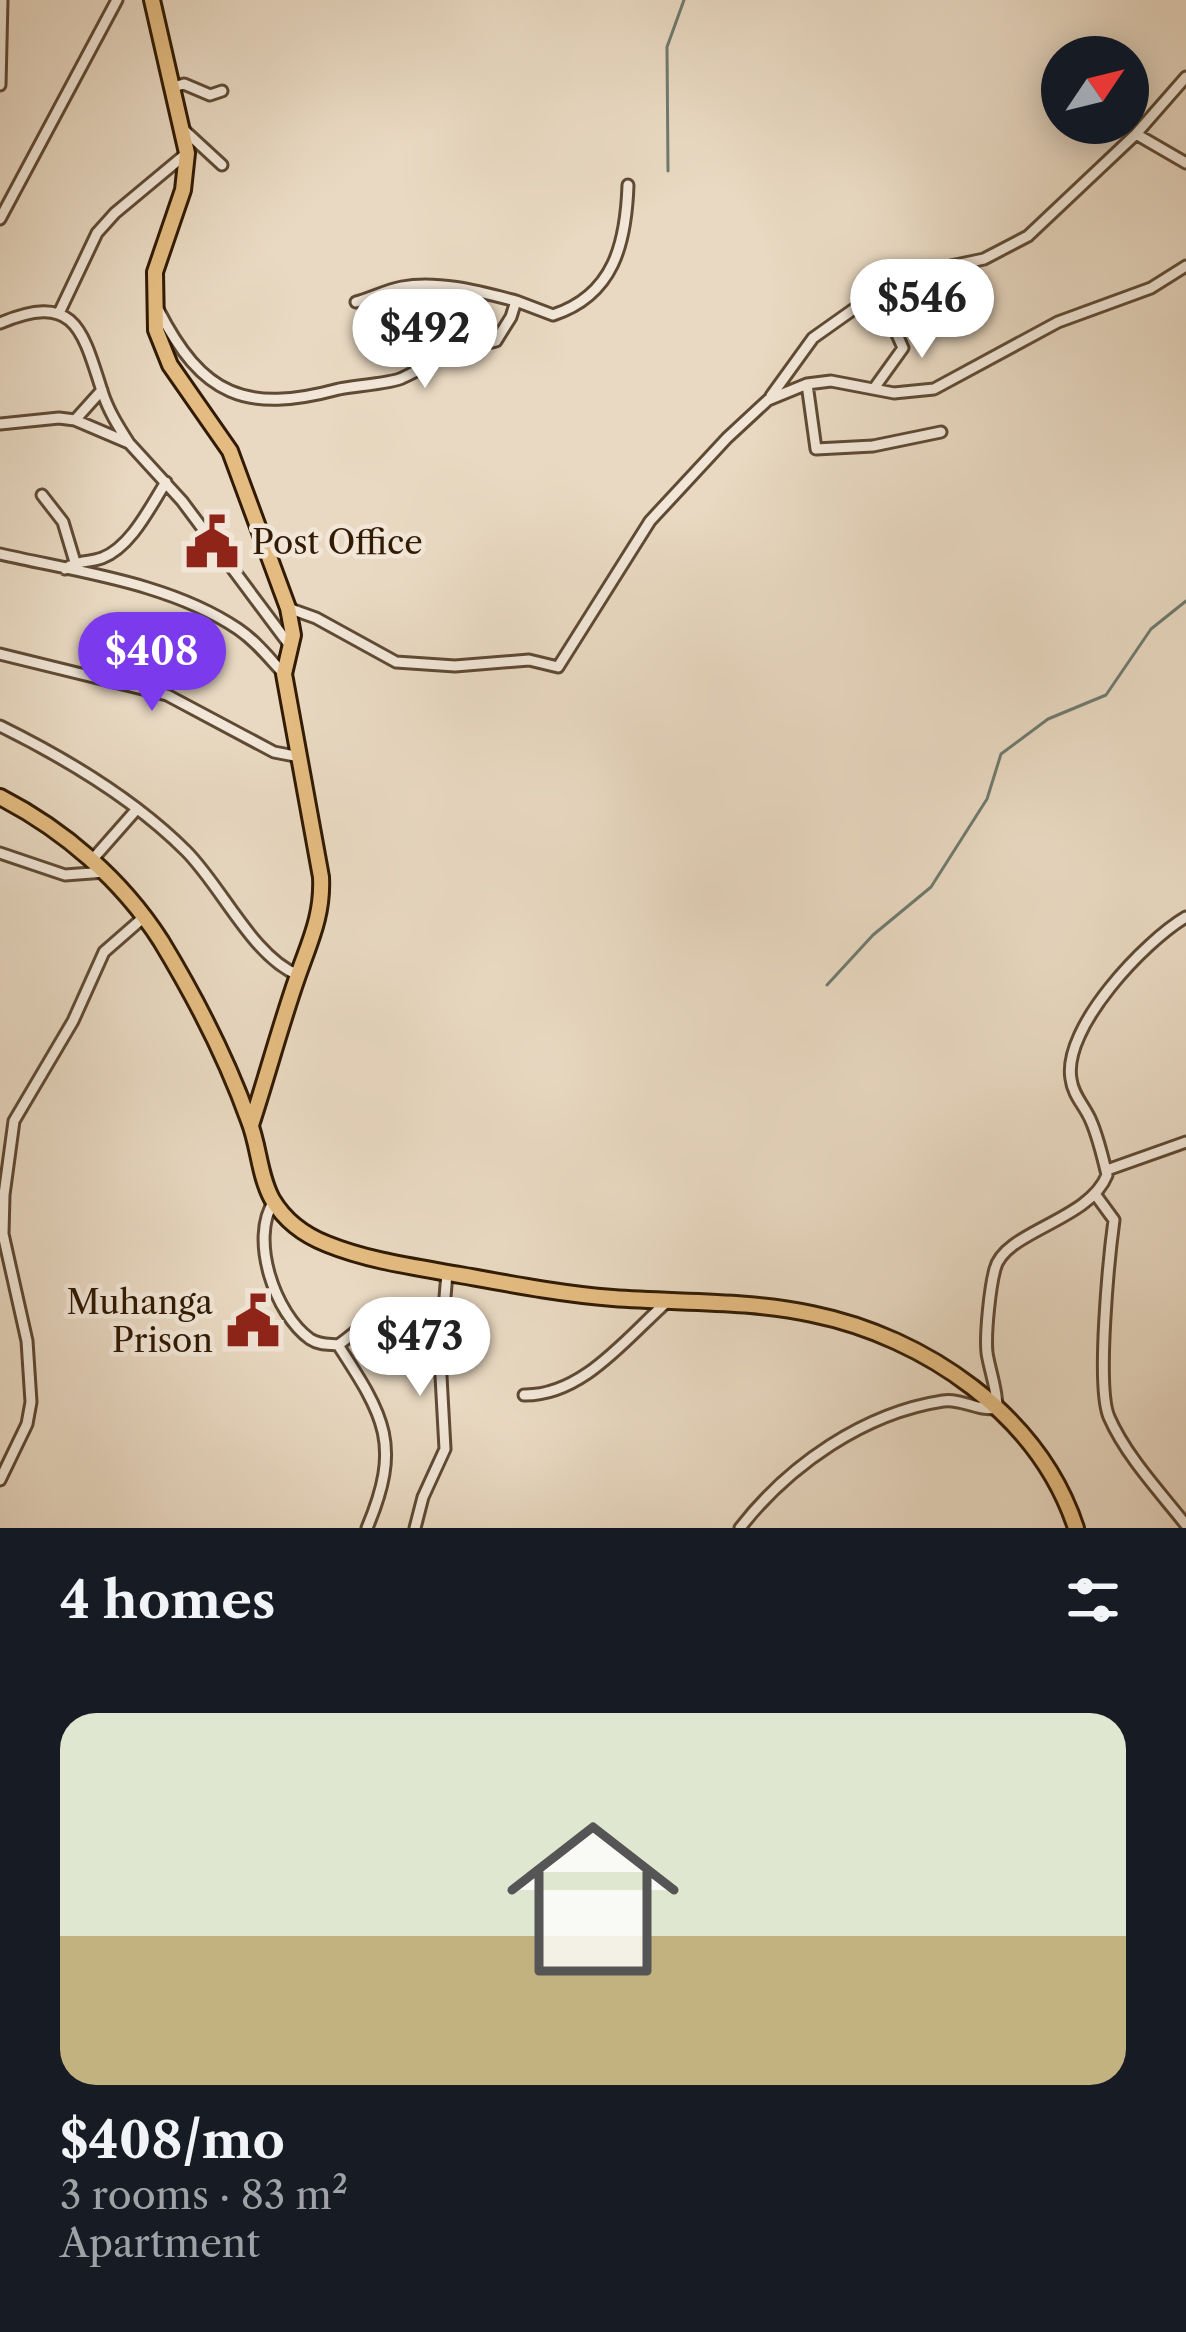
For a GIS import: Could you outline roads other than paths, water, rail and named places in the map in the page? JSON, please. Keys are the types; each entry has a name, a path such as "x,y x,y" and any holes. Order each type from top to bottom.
{"highway":[{"path":"152,0 187,153 183,190 159,258 152,299 158,340 230,452 288,608 291,647 284,674 322,894 316,934 298,975 251,1125"},
{"path":"0,797 43,822 92,860 144,917 191,996 251,1125 274,1201 290,1222 312,1238 370,1258 447,1273 608,1298 798,1312 854,1326 947,1369 998,1408 1048,1471 1076,1528"}],"street":[{"path":"0,85 2,0"},
{"path":"0,219 117,0"},
{"path":"1149,119 1186,77"},
{"path":"172,87 184,84 210,95 222,91"},
{"path":"183,129 222,165"},
{"path":"1149,142 1186,163"},
{"path":"288,608 396,662 454,666 529,660 558,667 650,521 768,400 821,331 904,276 984,260 1028,236 1125,144"},
{"path":"60,311 97,233 187,153"},
{"path":"356,302 403,287 431,286 472,290 554,315 606,281 620,242 628,185"},
{"path":"768,400 807,384 831,381 894,393 934,389 1058,322 1140,293 1186,266"},
{"path":"152,299 176,347 196,368 240,395 284,401 402,379 465,346 491,344 511,317 516,301"},
{"path":"0,323 38,310 60,311 79,329 129,443 166,482 291,647"},
{"path":"875,387 903,349 895,330"},
{"path":"807,384 816,448 873,446 941,432"},
{"path":"75,420 102,390"},
{"path":"0,424 75,420 129,443"},
{"path":"64,569 101,558 119,546 166,482"},
{"path":"41,495 63,522 75,562"},
{"path":"0,554 143,589 220,619 257,644 284,674"},
{"path":"0,654 167,695 274,752 300,757"},
{"path":"0,727 71,766 136,810 195,861 268,957 298,975"},
{"path":"92,860 136,810"},
{"path":"0,854 65,875 104,872"},
{"path":"0,1480 27,1424 31,1402 28,1341 3,1234 14,1121 73,1022 104,952 144,917"},
{"path":"740,1528 796,1472 866,1424 949,1400 984,1411 998,1408 986,1346 996,1264 1020,1241 1095,1194 1107,1170 1092,1123 1071,1084 1070,1063 1076,1045 1127,967 1150,942 1186,917"},
{"path":"1107,1170 1186,1142"},
{"path":"1095,1194 1114,1220 1106,1317 1107,1411 1186,1525"},
{"path":"274,1201 266,1214 263,1236 283,1304 309,1338 338,1345 391,1310 402,1310 440,1327"},
{"path":"415,1528 446,1449 440,1327 447,1273"},
{"path":"524,1395 556,1390 583,1376 668,1301"},
{"path":"338,1345 368,1394 387,1444 385,1479 367,1528"}],"waterway":[{"path":"668,171 667,47 684,0"},
{"path":"827,985 873,935 931,887 987,799 1001,754 1048,719 1106,695 1151,629 1186,601"}],"place":[{"name":"Post Office","path":"212,542"},
{"name":"Muhanga Prison","path":"253,1321"}]}
